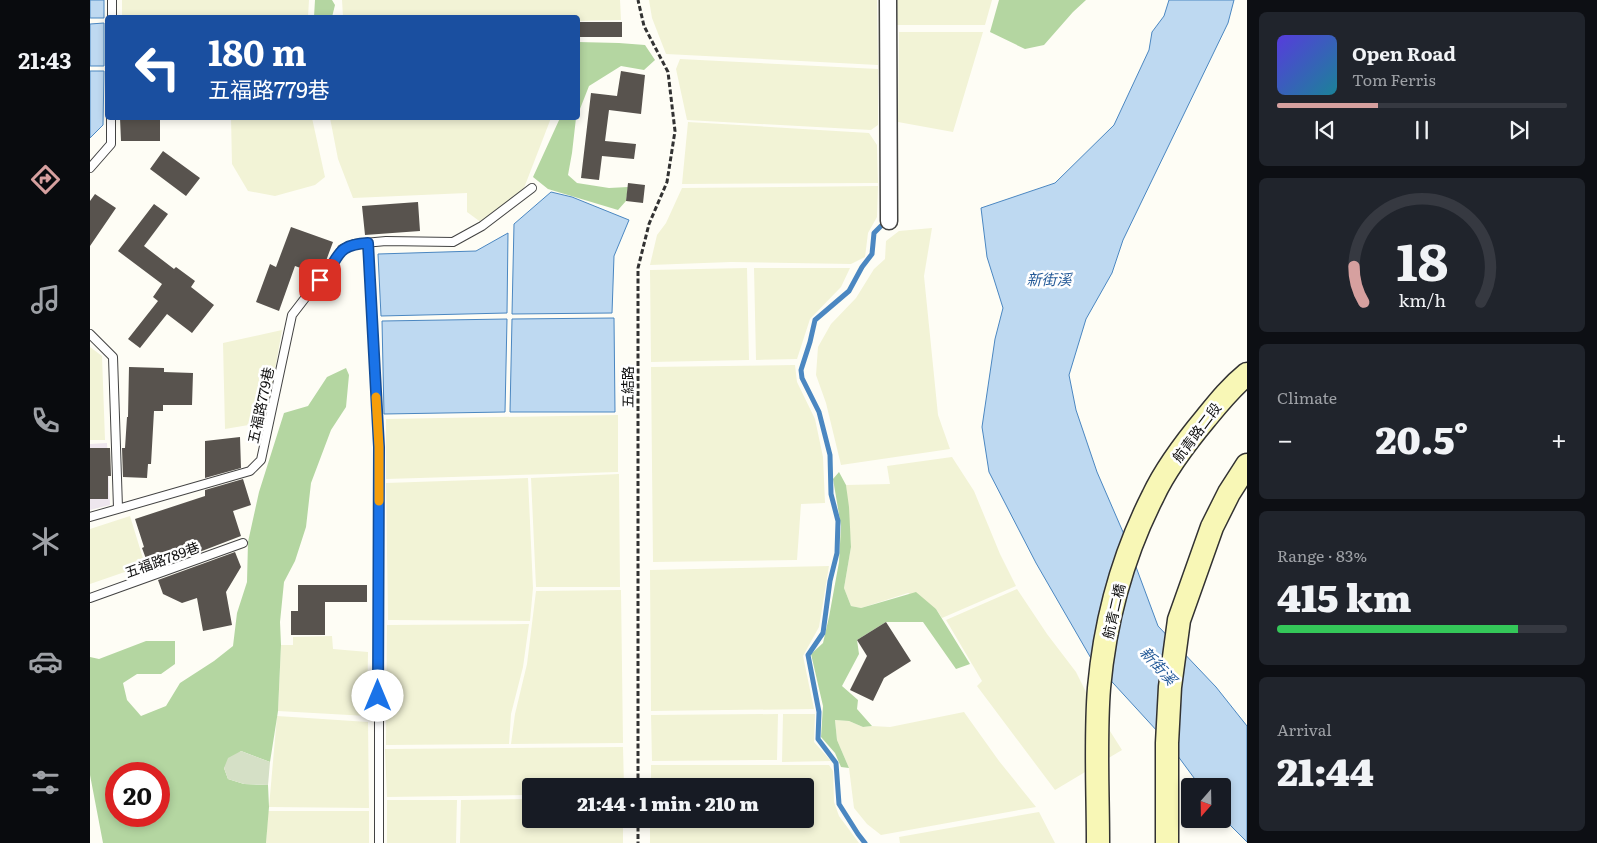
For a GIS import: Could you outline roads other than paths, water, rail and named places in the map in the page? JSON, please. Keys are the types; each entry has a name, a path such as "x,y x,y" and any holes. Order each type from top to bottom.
{"street":[{"path":"888,0 889,221"},
{"name":"航青路二段","path":"1152,496 1166,472 1195,431 1231,387 1247,374"},
{"path":"1167,843 1167,743 1170,687 1179,620 1212,527 1247,465"},
{"name":"航青二橋","path":"1098,843 1099,688 1107,631 1126,558 1152,496"}],"lane":[{"path":"112,0 112,15"},
{"path":"90,168 111,144 111,120"},
{"name":"五福路779巷","path":"90,517 250,471 261,460 292,315 329,270 342,249 354,244 386,241 453,242 482,226 532,188"},
{"path":"368,243 379,447 379,843"},
{"path":"90,334 113,357 118,508"},
{"name":"五福路789巷","path":"90,598 243,543"}],"water":[{"path":"90,0 104,0 104,18 90,18"},
{"name":"新街溪","path":"1169,0 1234,0 1228,23 1123,240 1112,273 1086,319 1069,375 1076,410 1097,472 1123,532 1158,626 1216,687 1247,726 1247,842 1231,826 1231,778 1194,778 1169,744 1092,660 1036,563 989,472 982,427 995,339 1003,308 987,257 981,208 1055,183 1114,125 1149,50 1152,32 1164,16"},
{"path":"104,23 104,66 90,66 90,24"},
{"path":"90,71 104,71 103,125 90,138"},
{"path":"551,192 572,197 629,220 614,256 612,313 512,314 514,224"},
{"path":"508,233 507,313 381,316 378,254 476,251"},
{"path":"614,318 615,412 510,412 512,319"},
{"path":"507,319 505,412 384,414 382,321"}],"waterway":[{"path":"865,843 839,804 836,763 818,739 819,712 808,655 823,633 830,581 837,553 838,521 831,494 830,455 819,412 802,378 801,370 815,320 849,291 862,267 872,254 874,233 884,223 884,220"}]}
